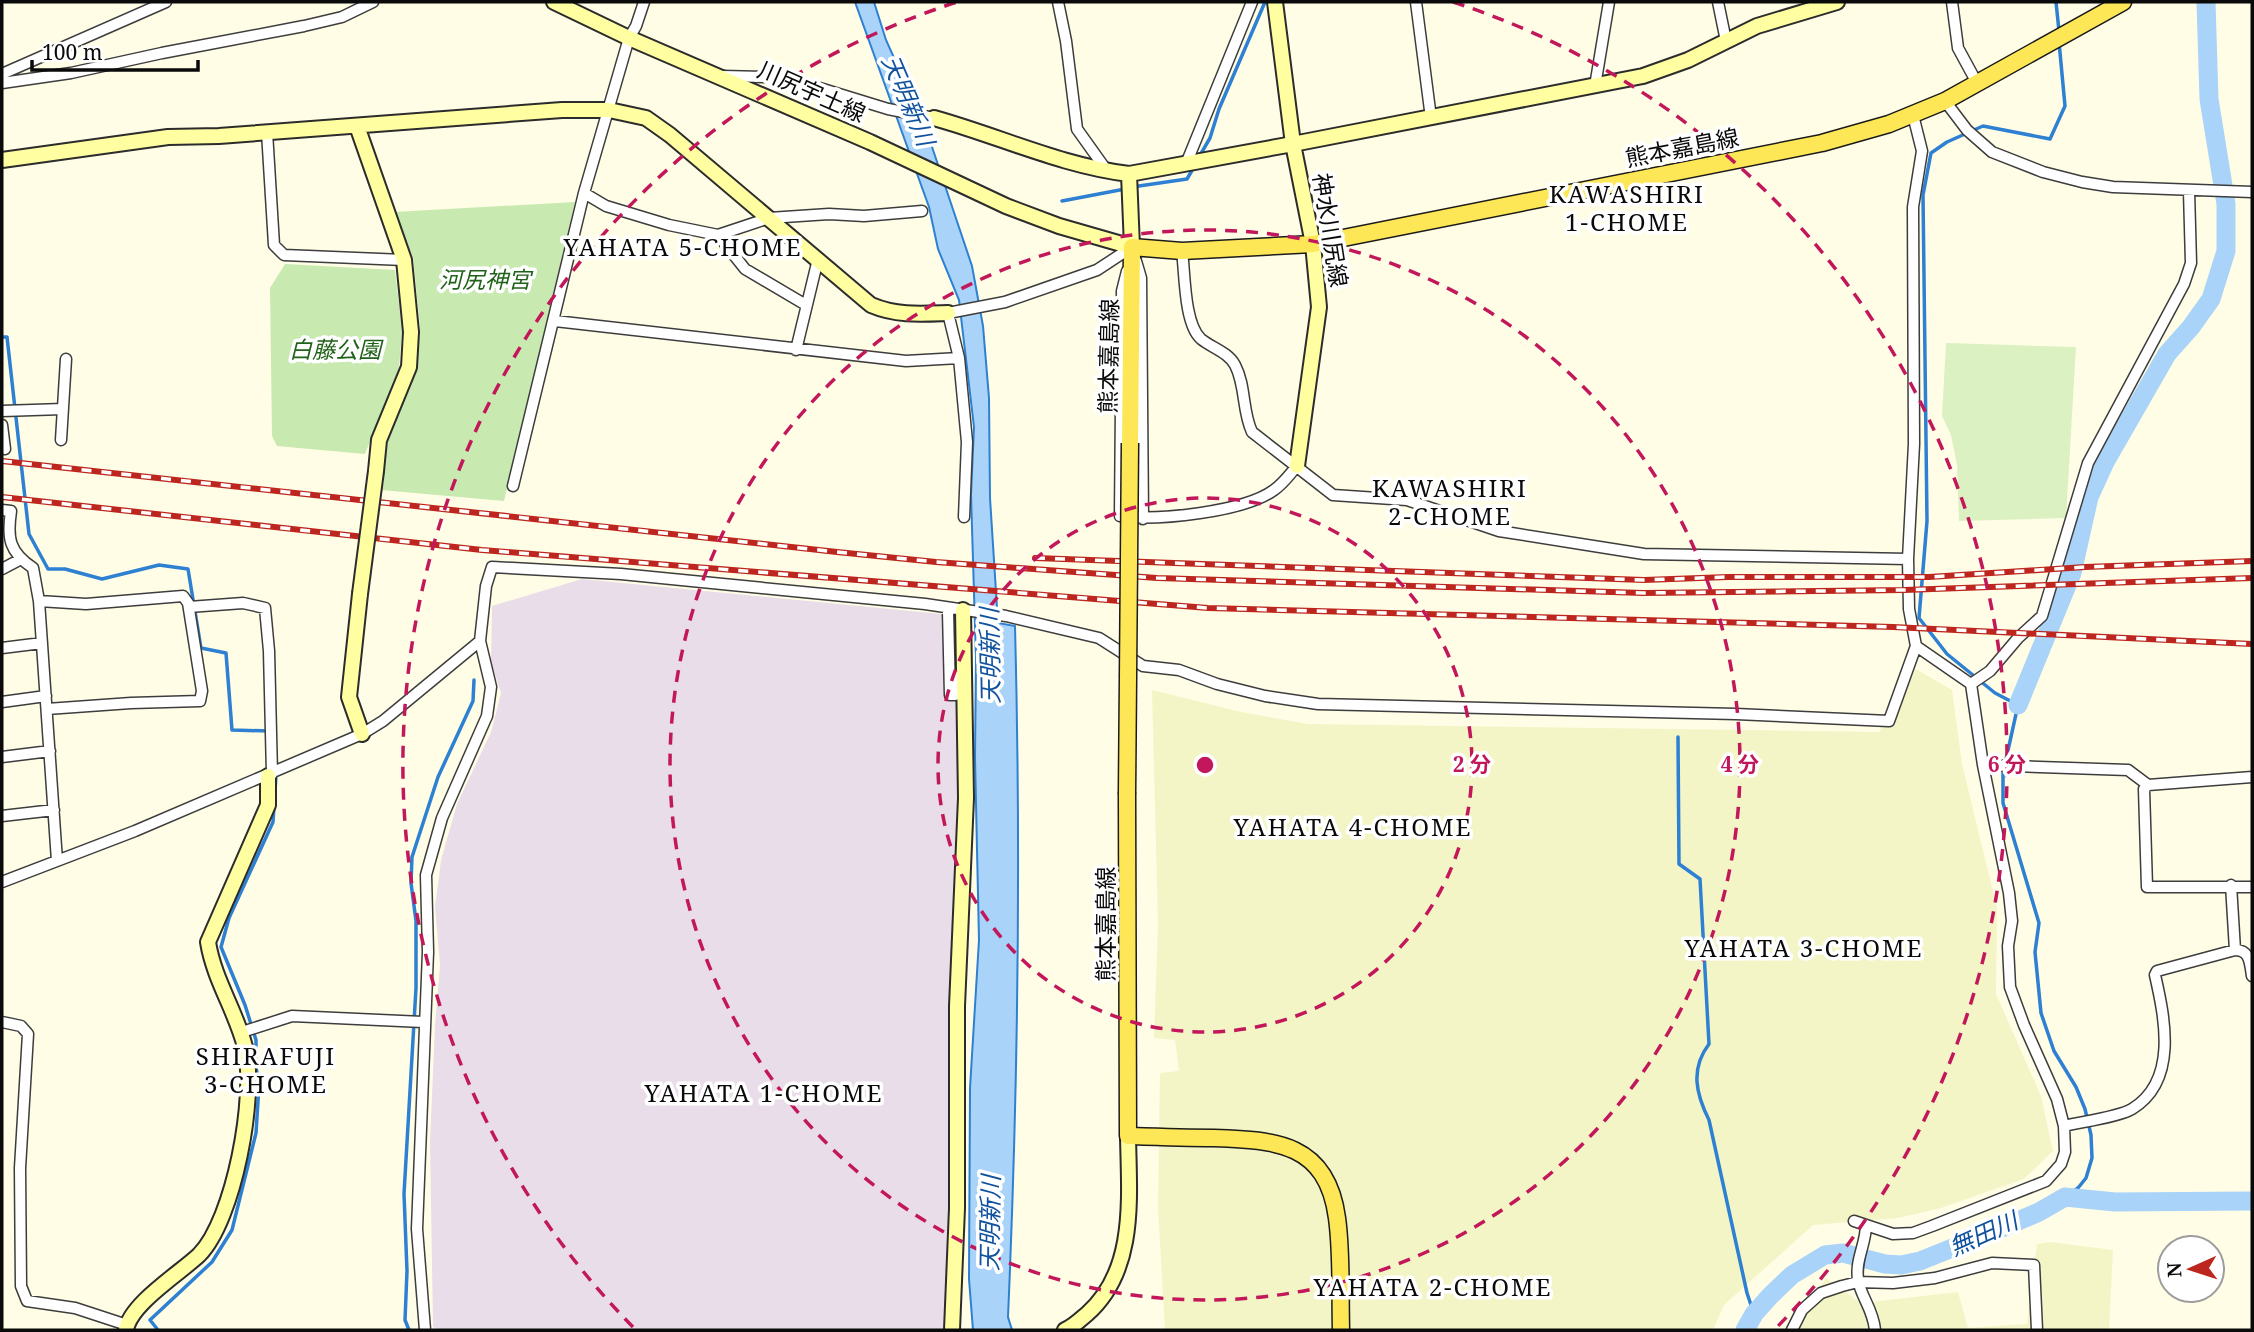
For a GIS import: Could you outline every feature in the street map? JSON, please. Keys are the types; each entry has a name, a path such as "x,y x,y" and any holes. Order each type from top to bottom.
{"main road":[{"name":"熊本嘉島線","path":"1128,1136 1132,247 1182,251 1313,244 1863,133 1945,101 2123,2"},
{"path":"1128,1136 1242,1139 1279,1143 1299,1152 1315,1164 1326,1181 1338,1219 1341,1330"}],"street":[{"path":"2,74 166,2"},
{"path":"2,83 71,73 173,50 304,26 342,17 373,2"},
{"name":"川尻宇土線","path":"554,2 1006,206 1059,226 1132,247"},
{"path":"513,486 584,194 629,38 644,2"},
{"path":"1058,2 1066,41 1077,129 1107,171"},
{"path":"1185,164 1252,2"},
{"name":"神水川尻線","path":"1275,2 1293,144 1313,244 1319,307 1297,466"},
{"path":"1416,2 1431,118"},
{"path":"1595,86 1609,2"},
{"path":"1718,2 1726,41"},
{"path":"719,76 766,77 800,82 888,109 934,118 1107,171 1129,174 1643,76 1688,60 1757,26 1837,2"},
{"path":"1952,2 1958,48 1977,83"},
{"path":"1945,101 1967,130 1992,152 2043,172 2113,187 2247,192"},
{"path":"2,160 168,137 506,114 609,110 646,118 670,135 871,305 887,312 948,313 1005,302 1097,270 1132,247"},
{"path":"425,1330 417,1229 423,1022 428,952 426,875 442,818 487,716 491,687 480,641 486,586 492,567 621,574 1006,616 1099,638 1143,666 1179,670 1217,684 1265,696 1318,704 1736,714 1889,721 1916,646 1909,609 1908,559 1914,444 1913,207 1922,151 1913,115"},
{"path":"357,126 404,260 411,332 409,368 379,440 360,594 349,697 362,734"},
{"path":"267,132 274,245 284,255 404,260"},
{"path":"1129,174 1132,247 1141,278 1143,519"},
{"path":"1971,684 1990,671 2018,638 2042,616 2088,463 2184,284 2191,263 2189,191"},
{"path":"584,194 606,206 669,225 718,235 769,218 829,214 864,216 922,211"},
{"path":"718,235 745,269 806,305"},
{"path":"1132,247 1122,291 1120,516 1143,519 1222,510 1274,491 1297,466"},
{"path":"1182,251 1193,328 1200,338 1234,362 1240,377 1246,420 1252,432 1333,495 1407,500 1499,531 1644,554 1908,559"},
{"path":"796,350 818,259"},
{"path":"948,313 959,358 967,442 964,517"},
{"path":"555,321 906,361 959,358"},
{"path":"61,440 66,359"},
{"path":"2,411 63,410"},
{"path":"2,425 5,449 2,448"},
{"path":"2,510 11,511 8,530 13,549 20,559 33,568 39,601 57,861"},
{"path":"2,569 20,559"},
{"path":"39,601 86,604 183,596 189,607 202,691 200,701 47,709"},
{"path":"2,1021 21,1026 28,1034 20,1168 21,1286 27,1301 75,1308 126,1327 132,1316 149,1298 201,1252 228,1206 245,1123 248,1081 245,1047 211,963 208,942 268,805 269,650 265,608 243,603 189,607"},
{"path":"952,1330 957,1208 957,1006 966,798 965,658 959,611"},
{"path":"959,611 950,695 955,695 965,658"},
{"path":"2,882 270,775 362,734 383,721 480,641"},
{"path":"2,648 42,643"},
{"path":"1854,1221 1866,1228 1893,1234 1913,1233 2046,1181 2061,1164 2065,1152 2064,1126 2057,1100 2010,987 2008,946 2012,921 2009,893 1971,684 1916,646"},
{"path":"2,702 46,696"},
{"path":"2,757 50,751"},
{"path":"1987,765 2128,770 2148,785 2252,777"},
{"path":"2148,785 2144,789 2147,887 2252,887"},
{"path":"2,816 54,810"},
{"path":"2231,886 2235,950"},
{"path":"2064,1126 2130,1110 2150,1093 2165,1052 2155,975 2157,971 2242,950 2248,955 2252,976"},
{"path":"239,1033 292,1017 423,1022"},
{"path":"1065,1330 1099,1303 1113,1282 1124,1249 1129,1215 1128,1136"},
{"path":"1866,1228 1866,1240 1857,1276 1873,1315 1875,1330"},
{"path":"1792,1330 1802,1310 1822,1293 1857,1276 1893,1283 1935,1278 1992,1263 2034,1265 2037,1330"}],"shaded area":[{"path":"582,579 962,616 953,1200 944,1330 436,1330 433,1326 430,1142 440,965 435,907 441,860 457,804 491,732 501,693 491,662 492,606"}],"green space":[{"name":"河尻神宮","path":"575,202 504,501 381,490 386,444 416,370 420,327 413,257 394,212"},
{"name":"白藤公園","path":"285,264 395,270 402,330 399,368 365,454 277,446 272,436 270,288"},
{"path":"1946,343 2076,347 2066,518 1959,521 1957,465 1951,435 1942,416"},
{"path":"1916,669 1952,690 1962,764 1997,908 1996,994 2041,1096 2053,1151 2024,1179 1941,1208 1898,1218 1813,1225 1724,1305 1713,1330 1165,1330 1158,1208 1160,1073 1179,1071 1175,1040 1154,1038 1158,925 1152,690 1241,712 1308,724 1879,732"},
{"path":"2050,1242 2113,1250 2109,1330 1792,1330 1826,1278 1861,1303 1958,1292 1968,1328 2027,1324 2037,1244"}],"water":[{"name":"天明新川","path":"855,2 874,2 886,40 926,129 972,266 983,326 989,398 990,498 998,623 1015,626 1018,885 1008,1317 1012,1330 973,1330 969,1279 970,1088 979,940 971,495 974,427 959,300 938,249 929,207"}],"waterway":[{"path":"1199,157 1210,138 1219,109 1265,2"},
{"path":"2056,2 2059,31"},
{"path":"2018,705 2072,573 2089,497 2105,462 2167,354 2211,299 2226,251 2226,204 2209,99 2206,2"},
{"path":"2059,42 2065,106 2050,139 1983,126 1947,142 1931,153 1923,195 1927,521 1919,618 1947,654 1995,693 2018,705 2003,773 2003,803 2039,923 2035,952 2041,1013 2054,1051 2076,1087 2091,1135 2092,1158 2086,1178 2065,1197"},
{"path":"1132,187 1187,179 1194,167"},
{"path":"1062,201 1125,189"},
{"path":"2,337 7,337 29,534 48,569 65,569 102,579 159,565 188,569 201,648 226,653 232,730 269,731"},
{"path":"409,1330 405,1320 407,1271 404,1194 416,988 412,857 438,777 473,701 474,680"},
{"path":"1678,737 1679,864 1700,879 1709,1044 1699,1063 1698,1091 1709,1120 1754,1314"},
{"path":"158,1330 150,1320 212,1262 232,1230 256,1133 259,1085 256,1040 221,947 229,918 273,822 276,775"},
{"name":"無田川","path":"1745,1330 1754,1314 1792,1275 1825,1255 1843,1253 1885,1264 1901,1265 1920,1261 2039,1212 2065,1197 2115,1202 2252,1201"}],"railway":[{"path":"2,461 837,552 1157,578 1643,593 1904,590 2252,578"},
{"path":"2,497 482,550 1208,608 1893,627 2252,644"},
{"path":"1035,558 1644,580 1728,577 1929,577 2085,567 2252,561"}],"district":[{"name":"KAWASHIRI 1-CHOME","path":"1627,207"},
{"name":"YAHATA 5-CHOME","path":"683,246"},
{"name":"KAWASHIRI 2-CHOME","path":"1450,501"},
{"name":"YAHATA 4-CHOME","path":"1353,826"},
{"name":"YAHATA 3-CHOME","path":"1804,947"},
{"name":"SHIRAFUJI 3-CHOME","path":"266,1069"},
{"name":"YAHATA 1-CHOME","path":"764,1092"},
{"name":"YAHATA 2-CHOME","path":"1433,1286"}]}
